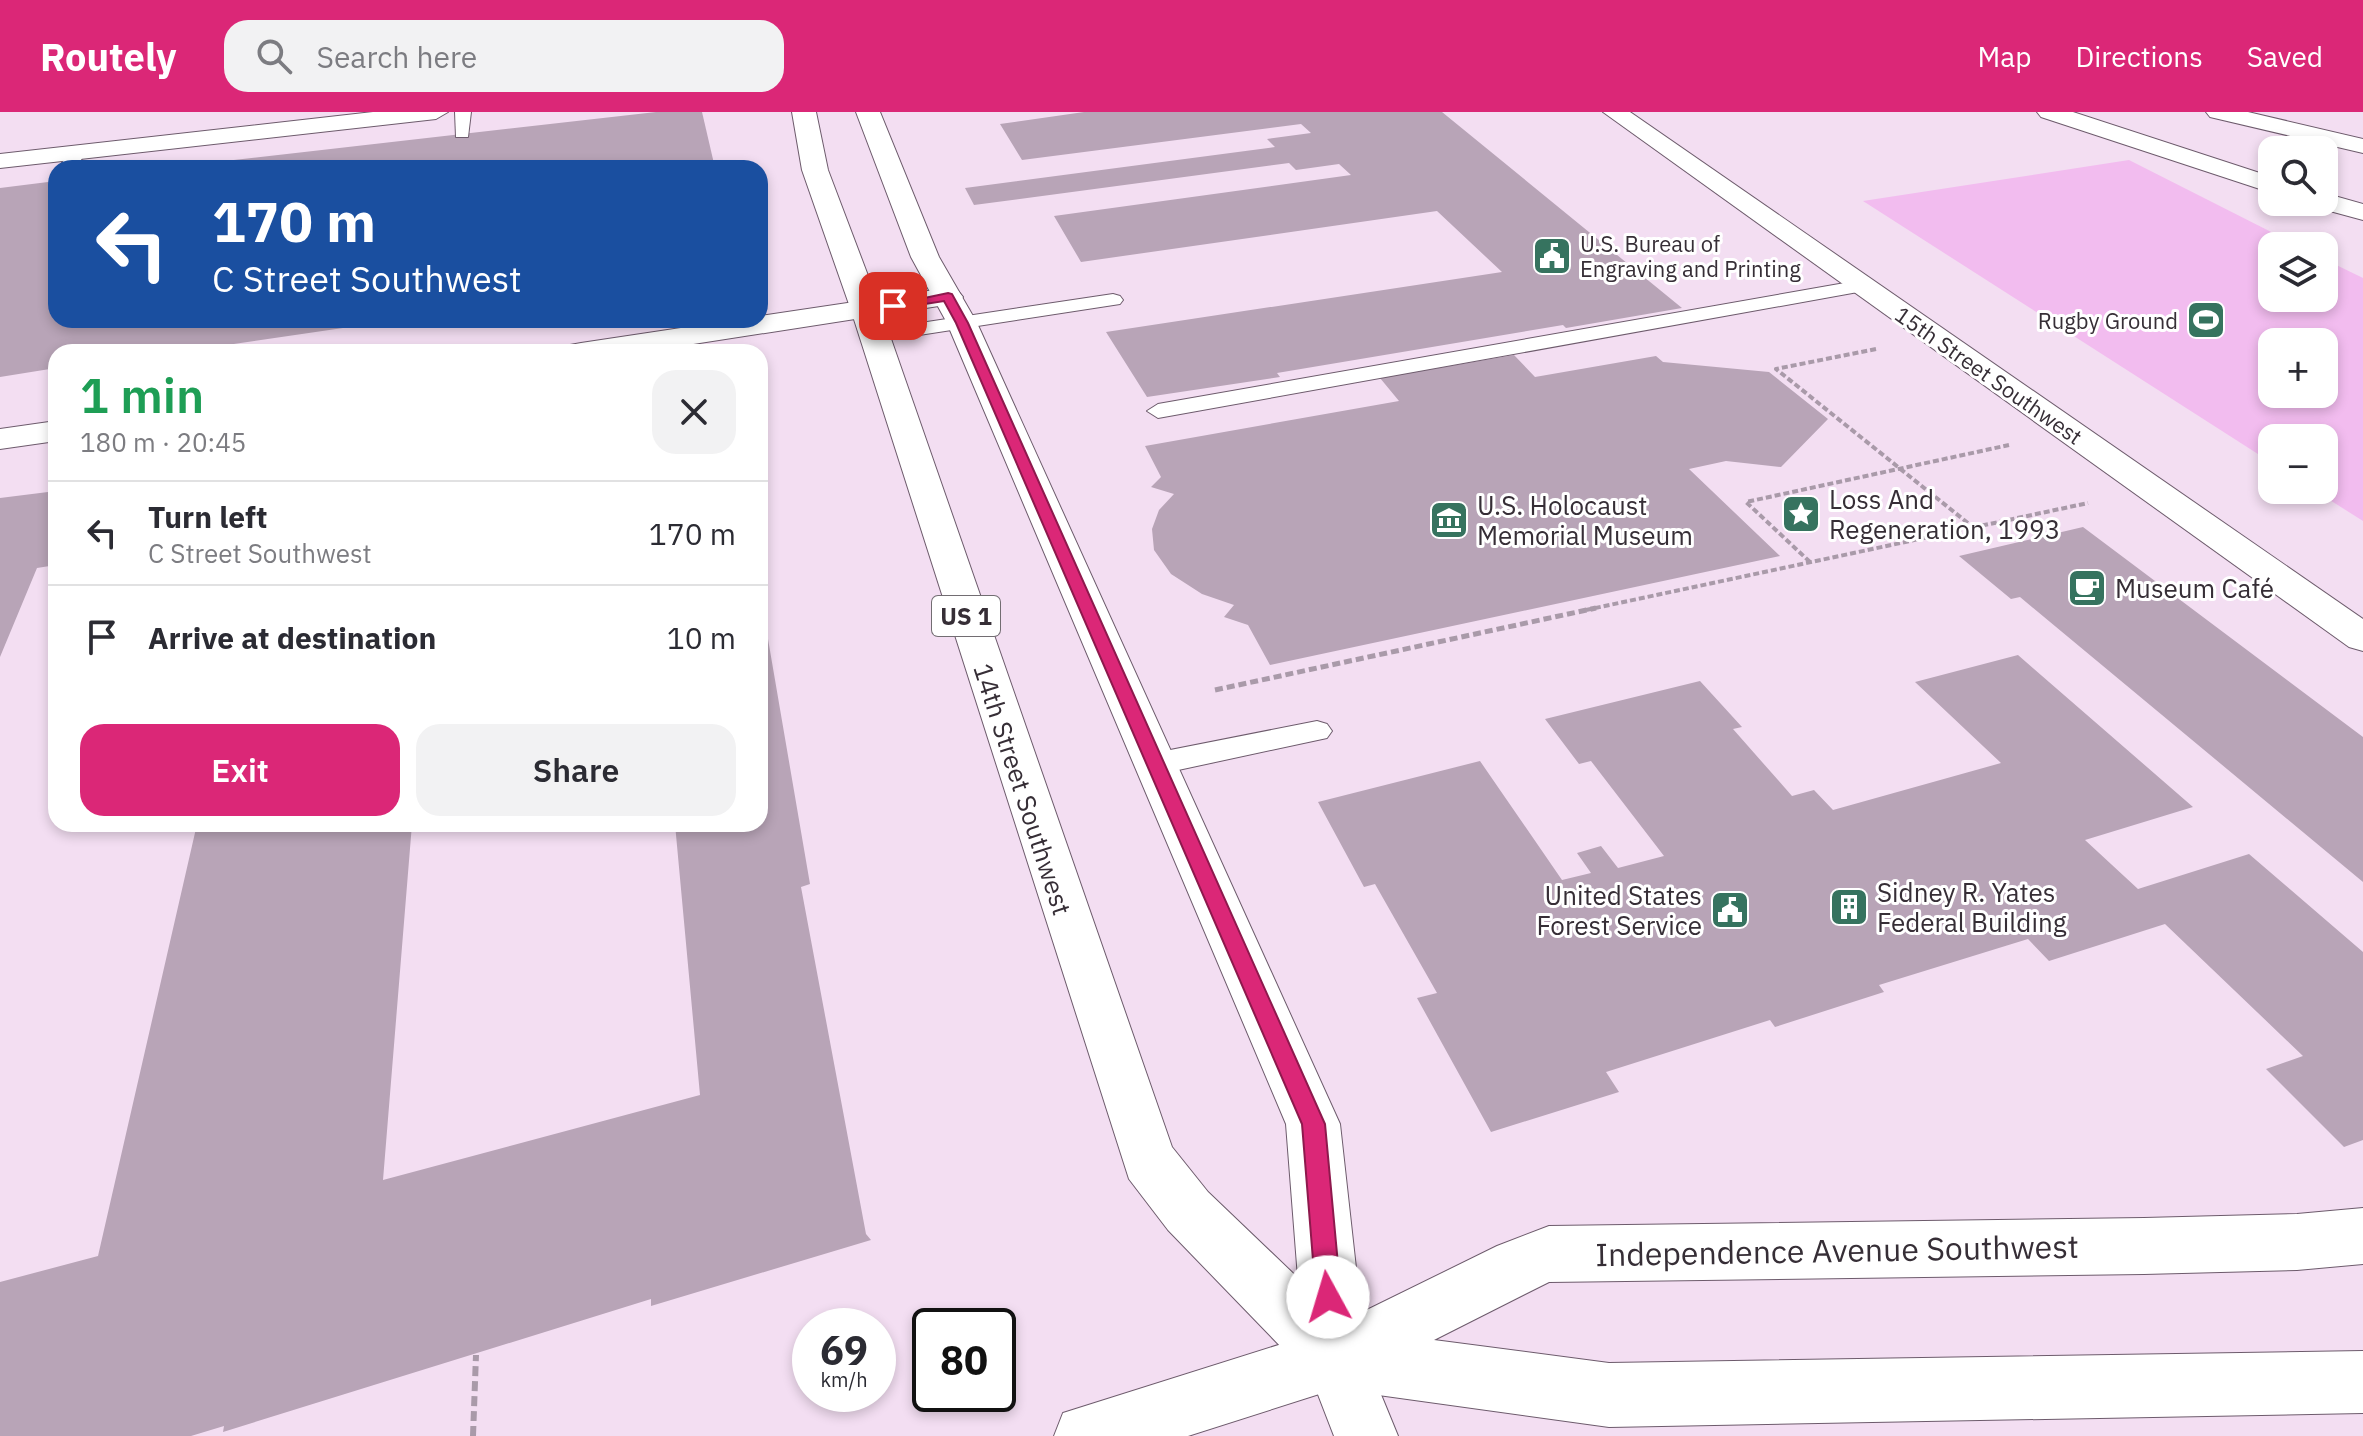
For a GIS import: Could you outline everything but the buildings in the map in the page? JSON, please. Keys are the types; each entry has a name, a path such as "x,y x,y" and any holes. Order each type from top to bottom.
{"main road":[{"path":"73,160 436,112"},
{"path":"777,112 815,170"},
{"name":"14th Street Southwest","path":"804,112 815,170 870,323 1149,1161 1188,1211 1335,1358"},
{"name":"14th Street Southwest","path":"868,112 925,257 955,310 1313,1124 1335,1358 1366,1436"},
{"name":"15th Street Southwest","path":"1615,112 2363,638"},
{"path":"2049,112 2258,180"},
{"path":"2218,112 2363,146"},
{"path":"0,161 48,160"},
{"path":"2338,205 2363,212"},
{"path":"661,344 870,323 955,310"},
{"path":"0,439 48,432"},
{"name":"Independence Avenue Southwest","path":"1086,1436 1335,1358 1549,1254 2144,1246 2363,1236"},
{"name":"Independence Avenue Southwest","path":"1335,1358 1609,1395 2363,1382"}],"lane":[{"path":"462,134 463,112"},
{"path":"1158,411 1862,286"},
{"path":"955,310 1113,300"},
{"path":"1155,764 1317,731"}],"path":[{"path":"1881,348 1776,369 1974,528"},
{"path":"1811,563 1746,502 2010,445"},
{"path":"1215,690 2088,503"},
{"path":"473,1436 476,1355"}],"shaded area":[{"name":"Rugby Ground","path":"2129,160 2271,232 2258,232 2258,312 2338,312 2338,266 2363,278 2363,521 2336,504 2338,424 2258,424 2258,454 1863,201"}],"place":[{"name":"U.S. Bureau of Engraving and Printing","path":"1552,256"},
{"name":"Rugby Ground","path":"2206,320"},
{"name":"Loss And Regeneration, 1993","path":"1801,514"},
{"name":"U.S. Holocaust Memorial Museum","path":"1449,520"},
{"name":"Museum Café","path":"2087,588"},
{"name":"Sidney R. Yates Federal Building","path":"1849,907"},
{"name":"United States Forest Service","path":"1730,910"}],"route":[{"path":"893,306 948,297 962,323 1313,1124 1328,1297"}]}
